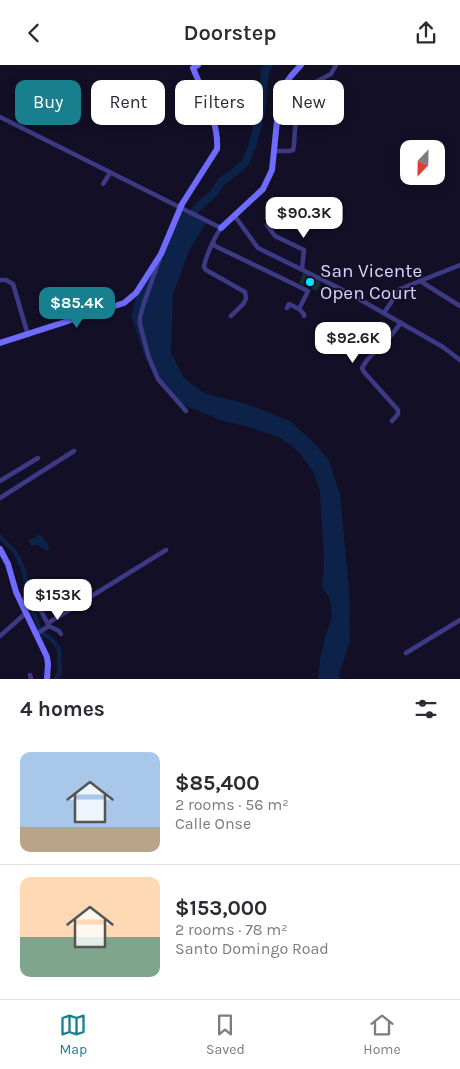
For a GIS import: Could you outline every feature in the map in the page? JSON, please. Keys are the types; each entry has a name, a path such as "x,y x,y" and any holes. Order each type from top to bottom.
{"street":[{"path":"231,316 244,303 246,298 245,292 206,270 204,261 221,228 263,189 272,170 279,102 284,86 300,65"},
{"path":"274,151 289,151 293,149 295,128 303,99 309,87 331,74 336,65"},
{"path":"186,411 158,379 148,358 140,317 162,254 181,208 217,149 218,140 210,109 194,66"},
{"path":"0,117 221,228"},
{"path":"103,184 110,173"},
{"path":"234,215 258,248 336,286 443,347 460,361"},
{"path":"267,225 275,236 304,250 302,269"},
{"path":"213,243 215,246 308,291 299,309"},
{"path":"0,343 124,303 138,290 162,254"},
{"path":"384,313 400,289 460,265"},
{"path":"0,280 6,280 13,284 28,335"},
{"path":"420,281 460,306"},
{"path":"287,308 289,305 299,309 304,316"},
{"path":"392,421 398,414 398,410 362,368 367,360 402,323"},
{"path":"0,498 74,451"},
{"path":"0,481 38,458"},
{"path":"0,549 8,564 16,592 26,613 39,632 48,663 46,679"},
{"path":"39,632 48,624 166,550"},
{"path":"47,595 36,600 37,609 41,611 48,624 61,634"},
{"path":"0,636 26,613"},
{"path":"406,653 460,620"}],"green space":[{"name":"San Vicente Open Court","path":"303,273 321,282 317,291 299,283"}],"water":[{"path":"181,211 206,223 188,253 173,295 171,353 184,378 204,393 250,405 290,421 329,460 340,494 349,589 350,641 339,679 318,679 320,659 332,617 330,599 322,587 324,561 320,492 314,473 299,452 281,438 221,420 181,404 165,386 144,355 131,315 137,295"},
{"path":"39,535 46,541 50,549 46,551 38,545 31,546 28,540"}],"waterway":[{"path":"188,219 214,193 222,181 245,163 252,147 261,112 265,71 269,65"},
{"path":"0,537 15,552 23,568 39,629 59,649 60,673 56,679"}],"place":[{"name":"San Vicente Open Court","path":"310,282"}]}
